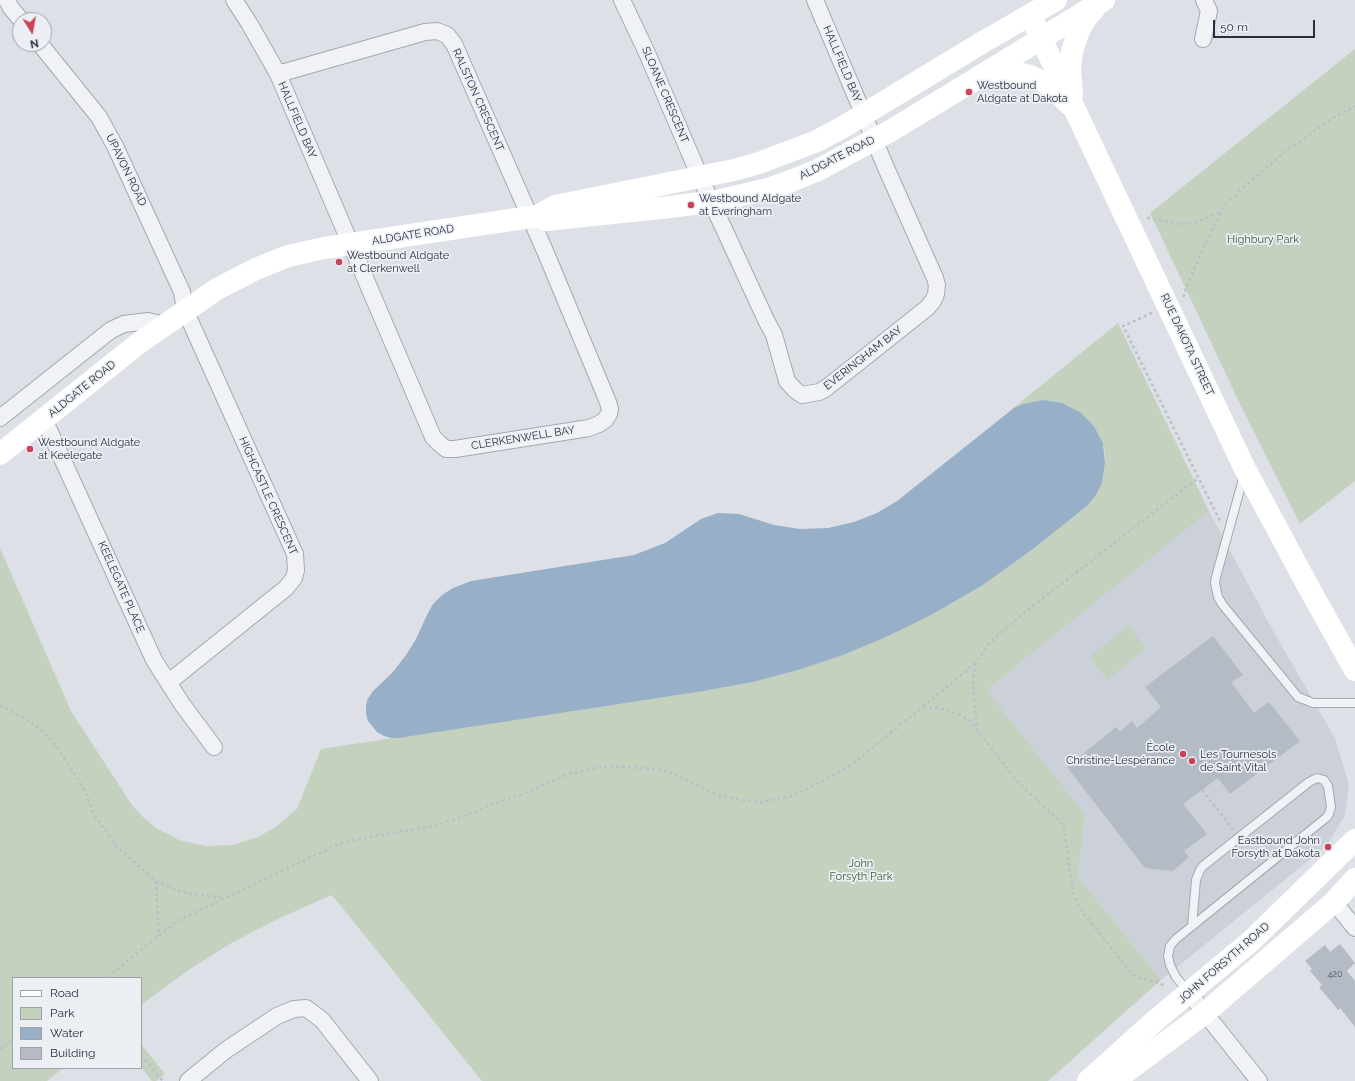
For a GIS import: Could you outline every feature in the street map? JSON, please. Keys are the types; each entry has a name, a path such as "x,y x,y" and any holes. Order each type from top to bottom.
{"street":[{"path":"8,0 14,12"},
{"name":"HALLFIELD BAY","path":"234,0 278,74 351,244"},
{"name":"SLOANE CRESCENT","path":"622,0 647,53 705,190"},
{"name":"HALLFIELD BAY","path":"815,0 869,127"},
{"name":"ALDGATE ROAD","path":"869,127 983,42 1056,0"},
{"path":"1203,39 1209,11 1204,0"},
{"path":"1075,110 1070,69 1072,51 1084,21 1102,1"},
{"name":"ALDGATE ROAD","path":"0,454 164,325 216,289 262,266 288,256 351,244 534,216 555,206 705,190 734,170 790,152 823,138 869,127 979,78 1102,1"},
{"name":"RUE DAKOTA STREET","path":"1030,14 1246,469 1301,574 1355,670"},
{"name":"RALSTON CRESCENT","path":"278,74 425,32 437,31 447,35 454,44 534,216"},
{"name":"UPAVON ROAD","path":"46,52 99,117 116,146 182,292 185,310"},
{"path":"979,78 1000,72 1014,72 1030,76 1045,83 1055,90 1075,110"},
{"name":"EVERINGHAM BAY","path":"705,190 774,335 787,381 802,395 820,392 927,308 933,301 936,294 937,285 935,278 869,127"},
{"name":"CLERKENWELL BAY","path":"351,244 433,437 446,449 455,449 588,428 605,420 610,409 534,216"},
{"name":"HIGHCASTLE CRESCENT","path":"169,682 278,595 294,578 296,570 294,554 185,310"},
{"path":"0,418 111,330 124,324 148,321 164,325"},
{"name":"KEELEGATE PLACE","path":"44,419 152,655 182,704 214,747"},
{"name":"JOHN FORSYTH ROAD","path":"1088,1081 1157,1019 1250,942 1355,840"},
{"path":"1114,1081 1205,1013 1334,902 1355,879"},
{"path":"1334,902 1355,928"},
{"path":"1189,993 1259,1081"},
{"path":"188,1081 226,1050 277,1016 294,1009 306,1008 322,1020 370,1081"}],"lane":[{"path":"1246,469 1216,577 1215,583 1218,597 1222,604 1298,697 1313,703 1355,703"},
{"path":"1189,993 1172,970 1168,956 1170,946 1192,926 1327,817 1331,806 1327,782 1321,778 1309,782 1200,870 1196,880 1192,926"}],"path":[{"path":"1220,521 1123,326 1176,302 1185,294 1186,288 1203,249 1225,205 1248,183 1285,152 1333,118 1355,106"},
{"path":"1147,218 1184,224 1197,222 1222,212"},
{"path":"110,977 111,974 177,921 343,842 437,825 457,819 530,791 568,774 608,766 668,771 715,794 742,800 761,802 791,796 826,780 851,765 976,663 985,649 997,636 1025,612 1198,478"},
{"path":"976,663 974,683 977,730"},
{"path":"0,705 32,723 46,734 69,765 85,791 95,816 106,832 118,848 156,881 176,890 192,894 225,898"},
{"path":"923,707 939,708 959,714 970,721 1013,776 1029,793 1062,822 1073,892 1084,915 1132,974 1141,979 1161,983 1164,987"},
{"path":"1202,790 1239,837"},
{"path":"156,881 159,936"},
{"path":"0,1049 12,1040"},
{"path":"142,1056 163,1081"}],"shaded area":[{"name":"Les Tournesols de Saint Vital","path":"1209,511 1272,629 1335,738 1349,785 1345,815 1329,842 1313,857 1161,980 1078,877 1085,814 985,690"}],"green space":[{"name":"Highbury Park","path":"1355,49 1355,481 1300,524 1241,406 1150,213"},
{"name":"John Forsyth Park","path":"1118,323 1209,511 986,690 1085,814 1078,877 1161,980 1048,1081 482,1081 332,895 282,917 233,942 187,971 142,1004 142,977 12,977 12,1069 62,1069 47,1081 0,1081 0,548 71,711 132,805 156,828 179,840 206,846 232,845 258,837 274,828 297,809 321,749 704,691 753,682 798,670 931,615 983,585 1033,549 1087,506 1096,495 1102,483 1105,463 1103,443 1094,426 1080,412 1062,403 1023,404 1006,414"},
{"path":"1128,625 1146,648 1107,680 1090,657"},
{"path":"142,1045 165,1074 156,1081 152,1081 142,1068"}],"water":[{"path":"1043,400 1062,403 1080,412 1094,426 1103,443 1105,463 1102,483 1096,495 1087,506 1033,549 983,585 931,615 888,636 843,655 798,670 753,682 704,691 398,738 384,736 377,732 368,721 366,714 367,700 373,691 392,673 406,655 416,639 433,604 442,595 453,588 471,581 634,555 665,543 701,519 718,513 739,514 774,525 800,529 828,528 854,522 877,513 897,501 1014,408 1023,404"}],"building":[{"name":"École Christine-Lespérance","path":"1213,636 1243,675 1231,682 1254,713 1269,702 1300,741 1230,794 1218,778 1183,804 1207,834 1184,851 1189,857 1173,871 1145,868 1067,767 1116,727 1120,732 1132,721 1137,728 1161,707 1145,687"},
{"path":"1340,944 1355,963 1347,971 1355,981 1355,1027 1340,1008 1338,1010 1319,987 1322,985 1310,971 1312,969 1305,961 1325,945 1330,952"}],"place":[{"name":"Westbound Aldgate at Dakota","path":"969,92"},
{"name":"Westbound Aldgate at Everingham","path":"691,205"},
{"name":"Westbound Aldgate at Clerkenwell","path":"339,262"},
{"name":"Westbound Aldgate at Keelegate","path":"30,449"},
{"name":"École Christine-Lespérance","path":"1183,754"},
{"name":"Les Tournesols de Saint Vital","path":"1192,761"},
{"name":"Eastbound John Forsyth at Dakota","path":"1328,847"}]}
